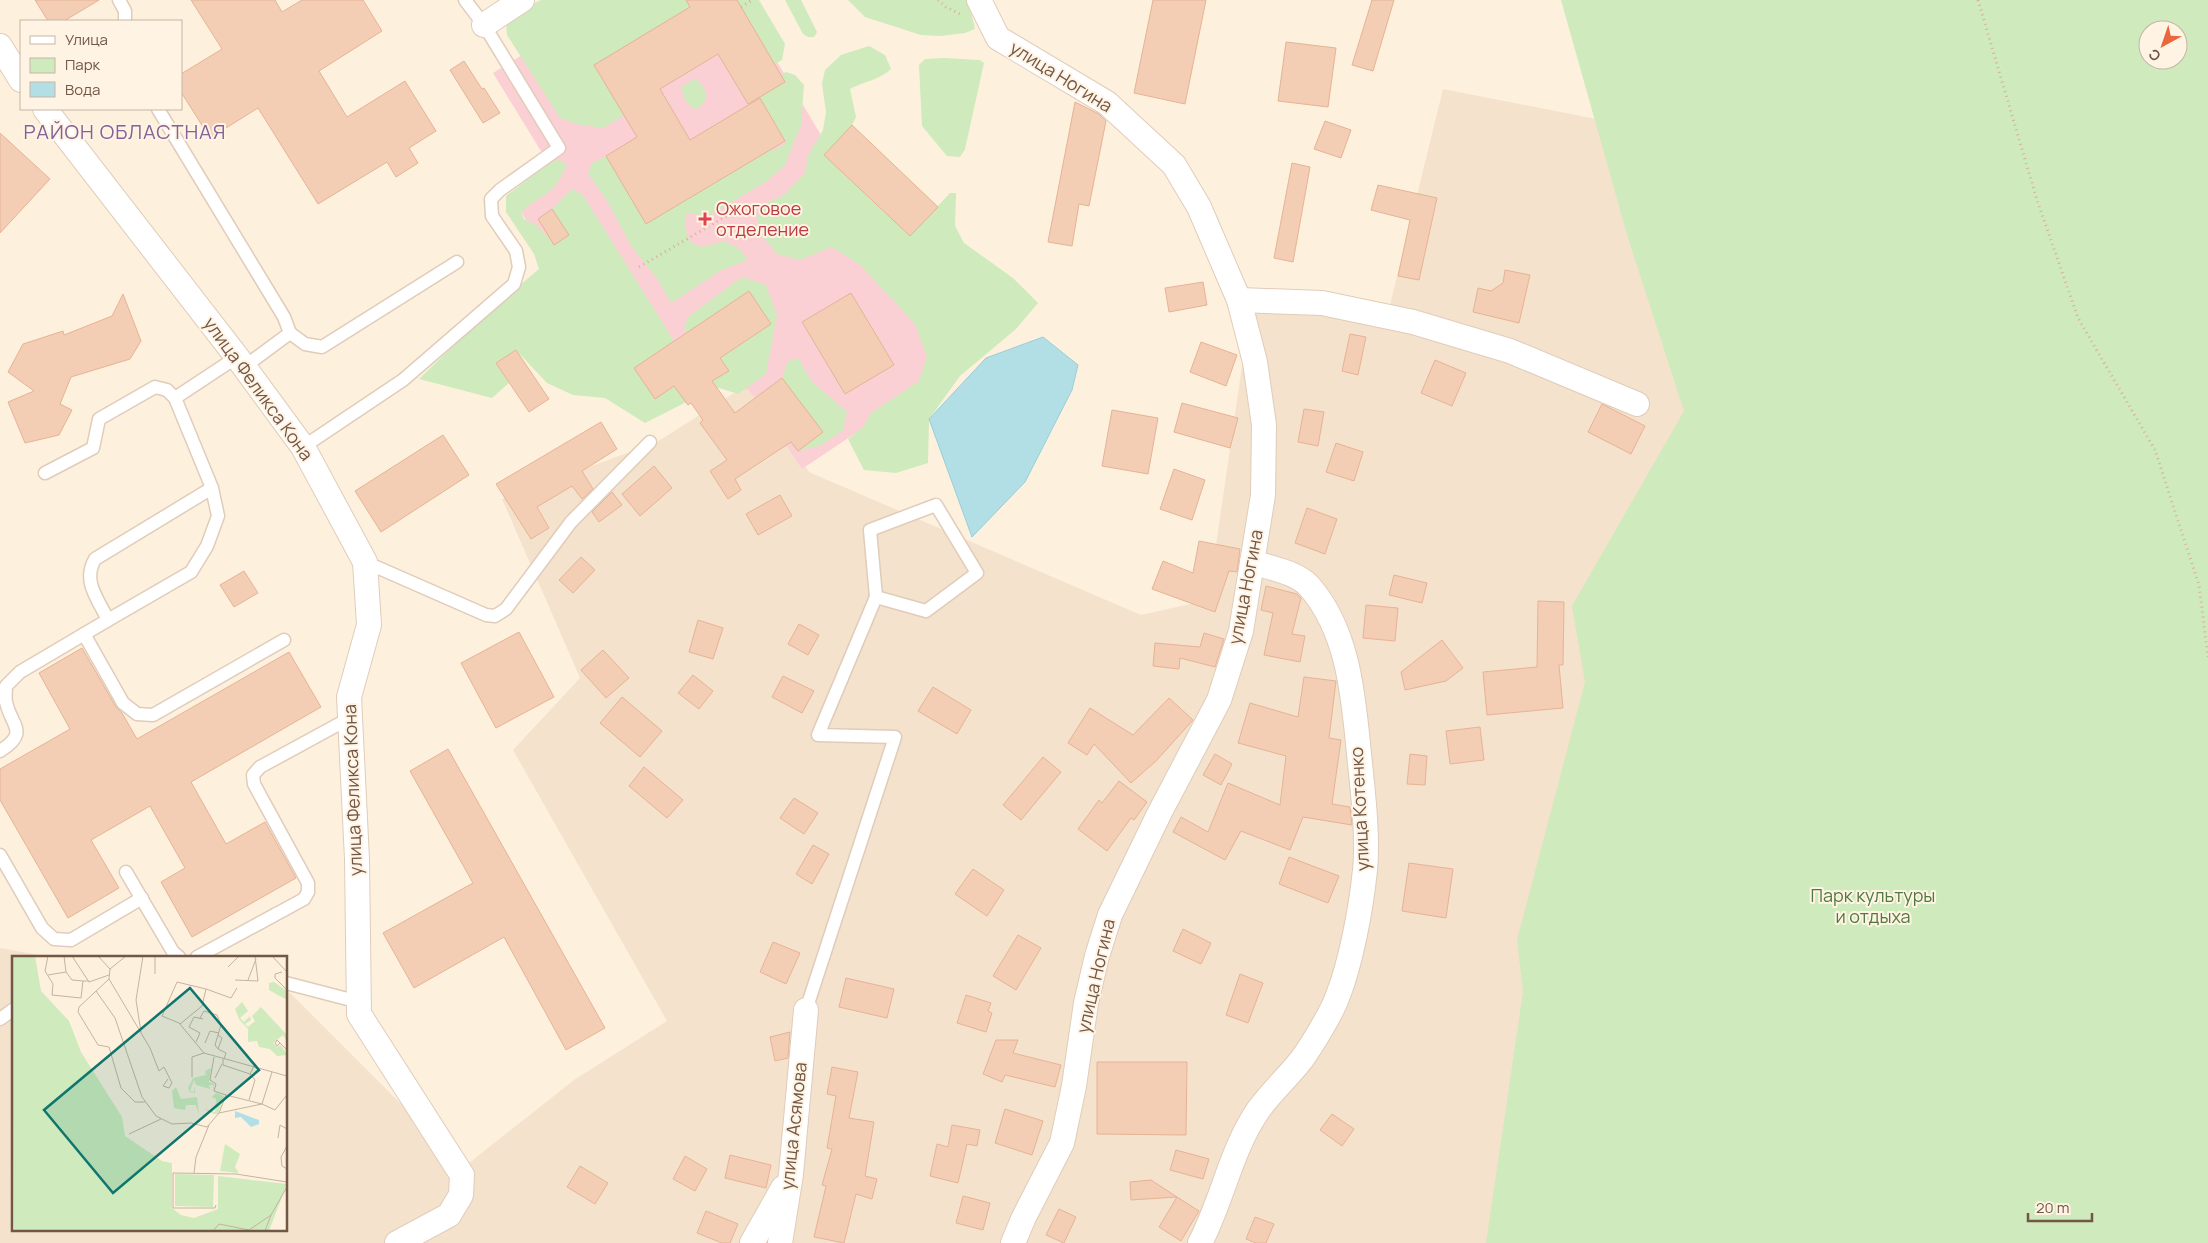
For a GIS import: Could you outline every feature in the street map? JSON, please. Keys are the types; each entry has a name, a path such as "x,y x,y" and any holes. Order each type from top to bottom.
{"street":[{"path":"484,25 522,0"},
{"name":"улица Ногина","path":"979,0 998,38 1107,103 1174,165 1199,207 1239,300 1255,362 1264,426 1263,495 1241,631 1219,700 1160,812 1110,915 1097,956 1086,1003 1074,1086 1062,1143 1024,1217 1013,1243"},
{"path":"0,46 20,77"},
{"name":"улица Феликса Кона","path":"46,110 303,447 365,562 370,625 349,697 357,859 359,1014 462,1175 461,1195 449,1215 398,1243"},
{"path":"1239,300 1322,303 1413,322 1510,351 1637,404"},
{"name":"улица Котенко","path":"1200,1243 1212,1221 1241,1140 1259,1109 1302,1059 1337,999 1356,932 1366,868 1363,801 1351,685 1338,640 1324,608 1308,584 1294,576 1252,562"},
{"name":"улица Асямова","path":"780,1243 790,1174 806,1010"},
{"path":"752,1243 790,1174"}],"lane":[{"path":"119,0 125,11 125,20"},
{"path":"303,447 403,380 514,284 519,267 516,251 492,216 491,199 500,190 559,148 484,25 465,0"},
{"path":"159,110 284,317 290,333 305,344 322,347 457,262"},
{"path":"175,398 290,333"},
{"path":"0,751 11,744 17,737 16,725 6,702 6,686 20,672 191,572 207,546 218,516 212,488 175,398 167,390 155,388 99,419 93,448 45,473"},
{"path":"365,562 486,615 495,616 506,609 571,522 650,442"},
{"path":"108,620 89,580 90,568 95,559 212,488"},
{"path":"806,1010 895,737 818,735 876,597 870,530 936,505 977,573 926,611 876,597"},
{"path":"84,634 123,703 137,714 153,715 284,640"},
{"path":"199,956 304,899 308,892 308,883 254,784 253,775 260,767 350,718"},
{"path":"0,855 42,928 54,939 71,940 142,898"},
{"path":"126,872 173,952 178,956"},
{"path":"288,984 359,1002"},
{"path":"0,1019 12,1010"}],"path":[{"path":"741,7 752,0"},
{"path":"1978,0 2037,200 2078,318 2155,450 2199,585 2208,657"},
{"path":"639,267 730,214"}],"shaded area":[{"name":"Ожоговое отделение","path":"588,0 740,0 827,145 817,155 937,360 932,382 802,469 749,390 716,383 641,421 512,196 552,169 493,73 522,55"},
{"path":"1443,89 1627,125 1775,831 1601,1243 0,1243 0,948 44,956 12,956 12,1230 288,1230 288,991 464,1167 574,1080 667,1021 513,750 580,678 502,499 657,442 750,383 809,472 1141,615 1208,600 1250,311 1390,305"}],"green space":[{"path":"541,0 686,0 690,7 594,65 624,115 603,128 576,124 560,118 507,35 506,22 513,14"},
{"path":"737,0 759,0 785,44 782,60 775,64"},
{"path":"785,0 801,0 817,32 814,37 808,37 803,34"},
{"path":"848,0 968,0 975,29 965,33 941,36 921,35 865,17"},
{"name":"Парк культуры и отдыха","path":"1561,0 2208,0 2208,1243 1486,1243 1523,992 1517,940 1585,682 1572,606 1684,411 1628,238"},
{"path":"869,46 885,55 891,69 877,78 850,89 856,117 852,125 824,155 910,236 950,193 956,193 955,226 964,243 1013,278 1038,303 1016,329 960,376 929,419 928,463 896,473 864,470 848,439 863,427 871,413 919,381 927,357 915,324 859,264 831,247 800,260 777,254 756,228 760,206 784,195 805,173 808,155 823,130 826,112 822,84 825,70 841,55"},
{"path":"925,59 980,60 984,63 965,149 960,157 947,156 922,126 919,65"},
{"path":"786,72 795,75 804,85 801,125 785,165 767,181 705,218 694,213 685,215 685,228 691,243 702,247 725,241 741,250 747,260 720,271 671,303 658,280 632,247 606,199 588,174 592,163 606,156 646,223 774,148 775,150 786,143 759,98 785,82 781,75"},
{"path":"696,78 705,90 705,101 698,109 692,108 685,100 681,87"},
{"path":"559,160 567,164 558,182 553,188 521,212 524,219 536,225 555,245 569,235 552,209 572,189 583,195 674,341 634,368 655,399 695,372 712,381 728,371 720,358 749,292 686,333 684,327 689,316 742,277 766,285 777,315 766,374 738,394 716,387 645,423 605,398 573,395 547,383 516,350 497,362 509,383 492,398 419,379 495,306 539,269 534,254 506,212 506,196 551,162"},
{"path":"798,358 812,382 847,412 843,430 822,445 798,451 823,432 782,378 788,361"}],"water":[{"path":"1043,337 1078,365 1072,390 1025,482 972,537 929,419 986,358"}],"building":[{"path":"35,0 99,0 66,20 47,20"},
{"path":"191,0 275,0 282,12 302,0 363,0 382,31 319,71 347,117 405,81 436,131 409,148 418,163 396,177 387,162 318,204 258,108 210,138 182,94 182,73 222,49"},
{"path":"686,0 737,0 785,82 748,104 718,54 660,89 690,140 760,98 785,141 646,224 606,156 637,137 594,65 690,7"},
{"path":"1153,0 1206,0 1185,104 1134,93"},
{"path":"1372,0 1394,0 1373,71 1352,65"},
{"path":"1286,42 1336,48 1328,107 1278,101"},
{"path":"464,61 500,113 483,123 450,70"},
{"path":"1075,102 1099,114 1106,121 1089,206 1079,204 1072,246 1048,242"},
{"path":"1325,121 1351,130 1341,158 1314,149"},
{"path":"852,125 938,207 910,236 824,155"},
{"path":"0,133 50,179 0,233"},
{"path":"1292,163 1310,167 1293,262 1274,258"},
{"path":"1378,185 1437,198 1419,280 1398,276 1410,220 1371,210"},
{"path":"552,209 569,235 554,245 538,219"},
{"path":"1505,270 1530,275 1519,323 1473,312 1478,288 1491,291 1503,283"},
{"path":"1203,282 1207,305 1169,312 1165,288"},
{"path":"749,291 771,324 720,358 729,371 712,381 735,413 782,378 823,432 798,451 791,442 735,479 741,490 728,499 710,471 727,460 700,423 703,420 691,403 688,405 674,386 655,399 634,368"},
{"path":"851,293 894,365 845,394 802,322"},
{"path":"123,294 141,341 130,359 71,377 60,404 72,410 59,435 25,443 8,402 34,391 8,372 23,344 63,331 64,335 112,316"},
{"path":"1350,334 1366,337 1358,375 1342,371"},
{"path":"1201,342 1237,355 1226,386 1190,372"},
{"path":"516,350 549,399 529,412 496,363"},
{"path":"1435,360 1466,373 1452,406 1421,393"},
{"path":"1182,403 1238,418 1230,448 1174,432"},
{"path":"1602,404 1645,426 1631,454 1588,432"},
{"path":"1304,409 1324,412 1318,446 1298,442"},
{"path":"1112,410 1158,418 1148,474 1102,466"},
{"path":"601,422 617,449 582,471 593,489 582,499 572,486 537,507 549,528 531,539 496,484"},
{"path":"443,435 469,475 381,532 355,491"},
{"path":"1336,443 1363,452 1354,481 1326,472"},
{"path":"654,466 672,488 640,516 622,494"},
{"path":"1174,469 1205,480 1192,520 1160,509"},
{"path":"612,492 622,505 599,522 592,512"},
{"path":"780,495 792,516 758,535 746,514"},
{"path":"1307,508 1337,519 1325,554 1295,543"},
{"path":"1199,541 1240,549 1237,572 1229,571 1215,612 1152,589 1163,561 1193,573"},
{"path":"581,557 595,570 573,593 559,580"},
{"path":"244,571 258,593 234,607 220,585"},
{"path":"1394,575 1427,583 1422,603 1389,595"},
{"path":"1266,586 1297,594 1301,598 1292,634 1305,636 1300,662 1264,655 1273,613 1261,610"},
{"path":"1538,601 1564,602 1563,665 1559,665 1563,708 1487,715 1483,672 1537,667"},
{"path":"1366,605 1398,608 1395,641 1363,638"},
{"path":"698,620 723,628 713,659 689,652"},
{"path":"799,624 819,635 808,655 788,644"},
{"path":"519,632 554,697 496,728 461,663"},
{"path":"1204,633 1224,639 1215,667 1180,658 1179,669 1153,666 1155,643 1200,647"},
{"path":"1442,640 1463,668 1446,681 1405,690 1401,672"},
{"path":"82,648 137,739 289,652 321,707 191,782 226,844 265,822 296,878 192,937 161,882 185,868 150,806 91,840 119,888 68,918 0,800 0,769 70,729 39,673"},
{"path":"603,650 629,678 606,698 581,670"},
{"path":"693,675 713,691 699,709 678,693"},
{"path":"783,676 814,691 802,713 772,697"},
{"path":"1304,677 1336,681 1329,738 1341,740 1332,804 1350,807 1352,825 1303,817 1290,850 1241,831 1225,860 1173,832 1181,817 1208,832 1228,783 1280,805 1286,756 1238,743 1250,703 1298,717"},
{"path":"933,687 971,710 957,734 918,711"},
{"path":"622,697 662,731 640,757 600,723"},
{"path":"1169,698 1193,720 1156,761 1131,783 1094,744 1087,755 1068,743 1090,708 1133,735"},
{"path":"1480,727 1484,760 1450,764 1446,731"},
{"path":"448,749 605,1028 566,1050 504,937 414,988 383,933 473,883 410,771"},
{"path":"1215,754 1232,764 1221,785 1203,775"},
{"path":"1410,754 1427,756 1425,785 1407,784"},
{"path":"1043,757 1061,772 1021,820 1003,805"},
{"path":"644,767 683,800 667,818 629,786"},
{"path":"1119,781 1147,802 1134,820 1131,818 1107,851 1078,829 1099,800 1102,803"},
{"path":"794,798 818,813 804,834 780,818"},
{"path":"813,845 829,854 812,884 796,874"},
{"path":"1289,857 1339,876 1328,903 1279,884"},
{"path":"1409,863 1453,869 1446,918 1402,911"},
{"path":"973,869 1004,890 987,916 955,894"},
{"path":"1183,929 1211,943 1201,964 1173,951"},
{"path":"1018,935 1041,948 1016,990 993,976"},
{"path":"773,942 800,953 786,984 760,972"},
{"path":"1240,974 1263,983 1248,1023 1226,1015"},
{"path":"846,978 894,989 887,1018 839,1007"},
{"path":"966,995 991,1003 988,1011 992,1013 986,1032 957,1023"},
{"path":"790,1032 788,1058 775,1061 770,1037"},
{"path":"996,1040 1018,1040 1013,1053 1061,1065 1055,1087 1005,1075 1002,1082 983,1074"},
{"path":"1097,1062 1187,1062 1186,1135 1097,1134"},
{"path":"832,1067 858,1072 849,1118 874,1122 865,1176 877,1179 872,1199 856,1194 844,1243 814,1237 826,1186 822,1185 832,1149 827,1148 836,1096 827,1094"},
{"path":"1005,1109 1043,1121 1032,1155 995,1143"},
{"path":"1332,1114 1354,1129 1342,1146 1320,1130"},
{"path":"952,1125 980,1130 977,1146 967,1144 958,1183 930,1176 937,1144 948,1147"},
{"path":"1176,1150 1209,1159 1203,1179 1170,1170"},
{"path":"730,1155 771,1165 766,1188 725,1178"},
{"path":"685,1156 707,1169 695,1191 673,1179"},
{"path":"580,1166 608,1183 595,1204 567,1187"},
{"path":"1151,1180 1177,1197 1131,1200 1130,1182"},
{"path":"963,1196 990,1203 983,1230 956,1223"},
{"path":"1177,1197 1199,1211 1181,1241 1159,1227"},
{"path":"1059,1209 1076,1217 1064,1243 1046,1235"},
{"path":"706,1211 738,1224 730,1243 722,1243 697,1233"},
{"path":"1255,1217 1274,1224 1266,1243 1256,1243 1246,1239"}],"place":[{"name":"Ожоговое отделение","path":"705,219"}],"district":[{"name":"РАЙОН ОБЛАСТНАЯ","path":"125,132"}]}
